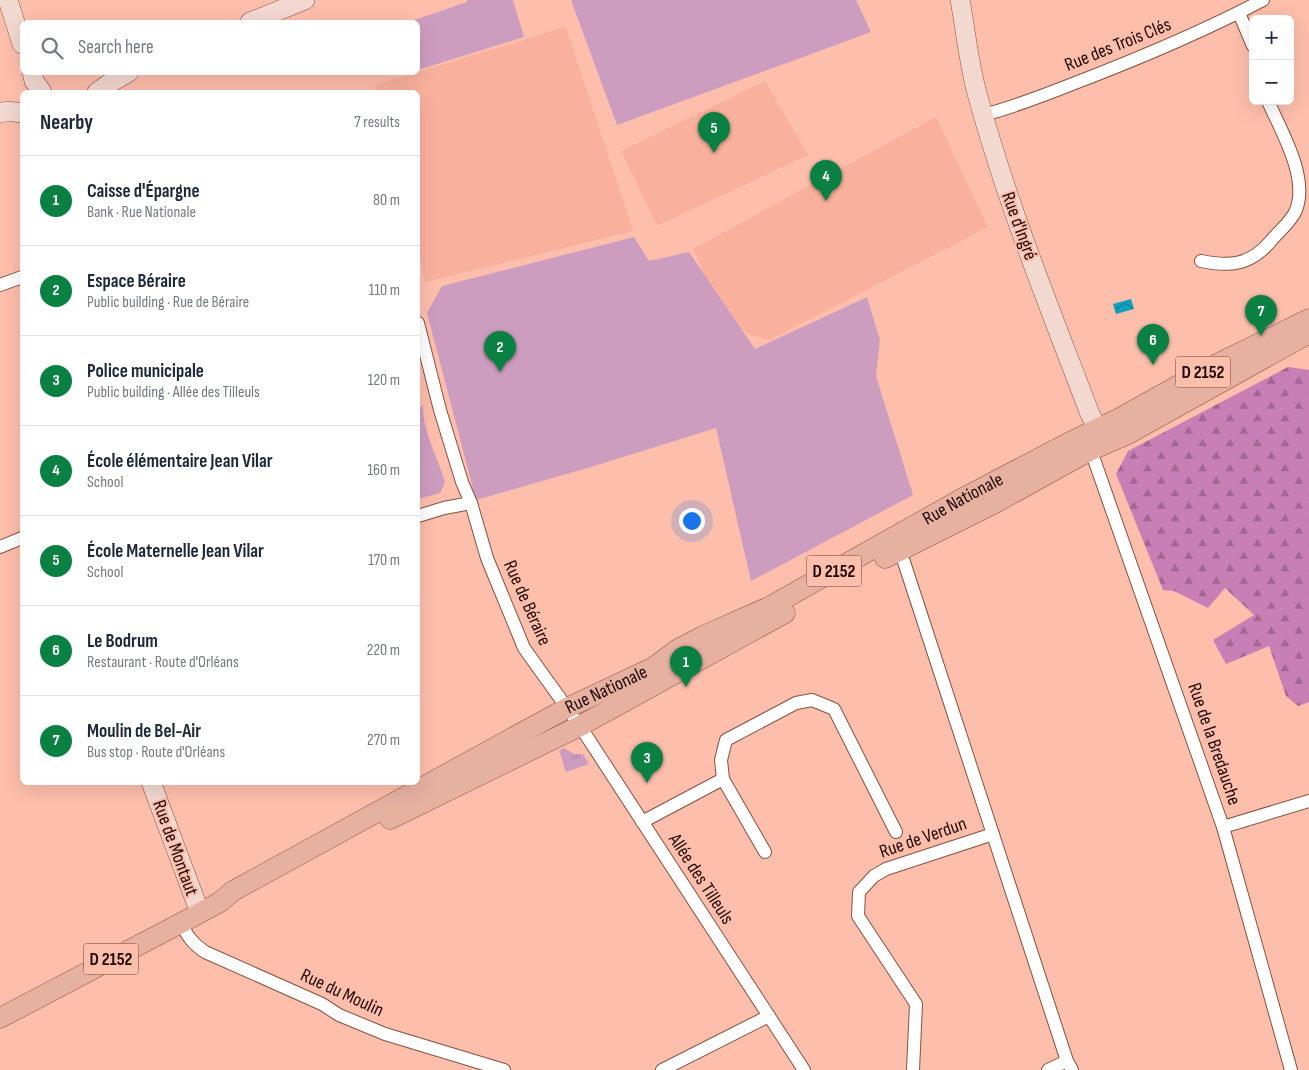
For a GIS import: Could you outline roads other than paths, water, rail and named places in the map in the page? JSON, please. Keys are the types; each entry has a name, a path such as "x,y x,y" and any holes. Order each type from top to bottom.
{"main road":[{"name":"D 2152","path":"1095,439 1120,418 1215,365 1309,319"},
{"name":"D 2152","path":"1095,439 1128,434 1309,333"},
{"name":"Rue Nationale","path":"222,900 236,897 580,726 897,545 965,497 1095,439"},
{"name":"Rue Nationale","path":"0,1018 200,913 242,886 567,708 654,666 678,649 772,606 871,550 897,545"}],"street":[{"path":"8,0 20,38"},
{"path":"255,20 305,0"},
{"name":"Rue d'Ingré","path":"960,0 977,95 1000,175 1088,409 1095,439"},
{"name":"Rue des Trois Clés","path":"983,116 999,112 1140,58 1239,13 1263,0"},
{"path":"1239,13 1249,37"},
{"path":"33,75 34,81 41,90"},
{"path":"100,90 124,75"},
{"path":"1202,261 1222,265 1239,263 1255,257 1296,209 1299,188 1296,164 1270,105"},
{"path":"0,113 7,111 20,114"},
{"path":"0,285 20,278"},
{"name":"Rue de Béraire","path":"420,331 440,410 487,558 524,648 567,708"},
{"name":"Rue de la Bredauche","path":"1095,439 1223,827 1291,1070"},
{"path":"420,515 444,508 471,504"},
{"path":"0,547 20,539"},
{"name":"Rue de Verdun","path":"897,545 1070,1066 1048,1070"},
{"path":"765,852 723,779 722,760 726,740 796,703 812,700 834,709 896,832"},
{"name":"Allée des Tilleuls","path":"567,708 804,1070"},
{"path":"642,822 723,779"},
{"name":"Rue de Montaut","path":"152,785 200,913"},
{"path":"1223,827 1309,801"},
{"name":"Rue de Verdun","path":"913,1070 916,1004 858,916 858,892 874,876 886,869 993,834"},
{"name":"Rue du Moulin","path":"181,923 187,936 195,946 205,952 322,1004 338,1015 385,1034 504,1070"},
{"path":"662,1070 769,1016"}],"water":[{"path":"1131,299 1134,309 1116,314 1113,304"}],"place":[{"name":"École Maternelle Jean Vilar","path":"714,153"},
{"name":"École élémentaire Jean Vilar","path":"826,201"},
{"name":"Moulin de Bel-Air","path":"1261,336"},
{"name":"Le Bodrum","path":"1153,365"},
{"name":"Espace Béraire","path":"500,372"},
{"name":"Caisse d'Épargne","path":"686,687"},
{"name":"Police municipale","path":"647,783"}]}
